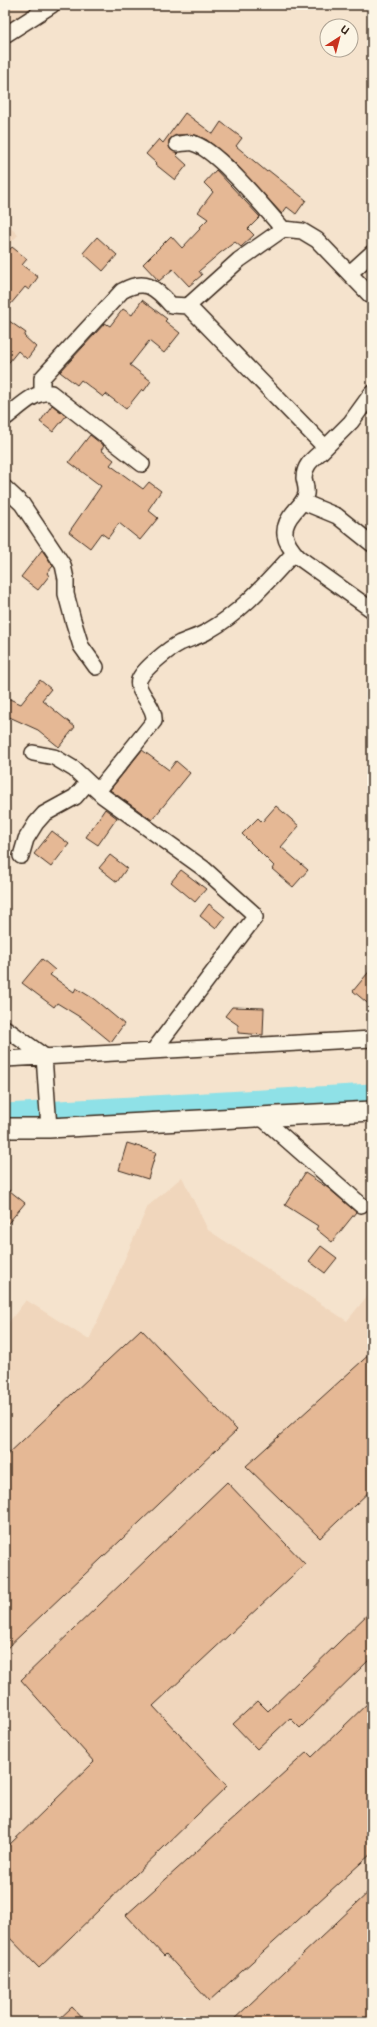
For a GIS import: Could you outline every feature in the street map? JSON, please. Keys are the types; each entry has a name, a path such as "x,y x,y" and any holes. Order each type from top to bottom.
{"street":[{"path":"5,35 52,5"},
{"path":"177,144 192,143 207,150 228,169 284,229"},
{"path":"188,306 239,260 284,229 302,230 317,240 372,297"},
{"path":"350,273 372,253"},
{"path":"42,392 42,378 122,291 134,284 148,286 160,292 171,305 188,306 322,444 322,451"},
{"path":"5,418 33,396 42,392 51,393 142,464"},
{"path":"372,393 351,422 312,459 306,468 304,478 306,492 303,502 286,524 284,534 294,553 372,610"},
{"path":"5,488 22,504 63,565 66,579 66,594 73,620 82,646 96,667"},
{"path":"303,502 337,516 372,544"},
{"path":"21,856 26,839 36,823 44,814 93,787 154,721 155,716 149,702 140,690 138,682 140,677 158,658 178,644 208,632 250,601 294,553"},
{"path":"33,753 54,757 74,770 93,787 203,868 253,913 255,917 154,1050"},
{"path":"5,1028 44,1056"},
{"path":"5,1059 372,1039"},
{"path":"44,1056 49,1123"},
{"path":"5,1128 49,1123 261,1117 372,1111"},
{"path":"261,1117 361,1205"}],"shaded area":[{"path":"5,5 55,5 5,37"},
{"path":"5,222 18,235 5,249"},
{"path":"182,1177 208,1230 347,1321 372,1290 372,2022 5,2022 5,1327 26,1300 89,1340 148,1206"}],"building":[{"path":"185,113 213,134 221,122 242,138 236,146 267,172 268,170 306,200 296,214 287,207 282,214 233,161 207,140 196,135 176,135 169,140 170,149 178,153 176,155 187,165 175,180 155,164 156,163 146,154 159,139 163,143"},
{"path":"216,170 260,217 248,229 254,235 241,247 235,242 220,253 199,271 202,275 189,286 173,269 159,281 143,264 171,236 182,248 208,219 198,212 213,192 204,183"},
{"path":"97,237 117,255 103,271 83,253"},
{"path":"12,247 27,259 22,265 38,277 29,290 25,287 5,311 5,255"},
{"path":"142,300 167,319 165,321 180,333 164,353 149,341 130,365 151,381 144,391 142,389 126,409 106,394 103,397 81,380 77,385 60,372 105,323 110,326 123,309 132,315"},
{"path":"5,318 26,333 24,336 36,347 27,359 18,351 5,367"},
{"path":"52,405 66,416 53,432 40,422"},
{"path":"90,435 104,446 101,450 114,460 110,465 143,489 149,482 161,491 148,510 158,518 140,540 119,523 108,538 101,533 90,548 69,532 101,486 69,462"},
{"path":"42,550 53,566 47,573 49,576 38,590 21,577"},
{"path":"40,680 51,689 42,700 75,727 59,747 38,730 5,715 5,697 21,704"},
{"path":"142,750 169,770 176,761 190,773 152,820 110,790"},
{"path":"276,806 299,826 281,847 308,870 293,887 272,869 274,866 242,834 258,818 262,822"},
{"path":"105,809 117,818 98,845 86,837"},
{"path":"52,831 69,844 51,867 34,854"},
{"path":"110,855 127,868 117,882 99,868"},
{"path":"181,870 206,889 195,902 171,882"},
{"path":"209,904 225,917 216,929 200,916"},
{"path":"42,959 55,970 50,975 74,992 76,988 94,999 124,1024 111,1042 83,1019 57,1003 54,1007 22,983"},
{"path":"372,968 372,1007 353,991"},
{"path":"232,1007 264,1008 263,1035 238,1033 238,1025 225,1016"},
{"path":"127,1143 156,1152 148,1179 119,1170"},
{"path":"305,1173 328,1188 356,1212 332,1242 316,1229 318,1226 285,1205"},
{"path":"5,1187 25,1203 5,1227"},
{"path":"321,1246 337,1258 325,1273 309,1261"},
{"path":"141,1329 237,1430 5,1650 5,1457"},
{"path":"372,1352 372,1489 320,1538 246,1466"},
{"path":"227,1482 305,1564 153,1706 227,1786 39,1968 5,1933 5,1849 94,1762 21,1680"},
{"path":"372,1610 372,1657 300,1728 290,1718 257,1749 233,1724 258,1701 268,1711"},
{"path":"372,1699 372,1853 209,2001 166,1954 164,1956 126,1915 307,1752 312,1757"},
{"path":"372,1889 372,2022 231,2022"},
{"path":"72,2007 86,2022 56,2022"}],"waterway":[{"path":"5,1118 372,1098"}]}
